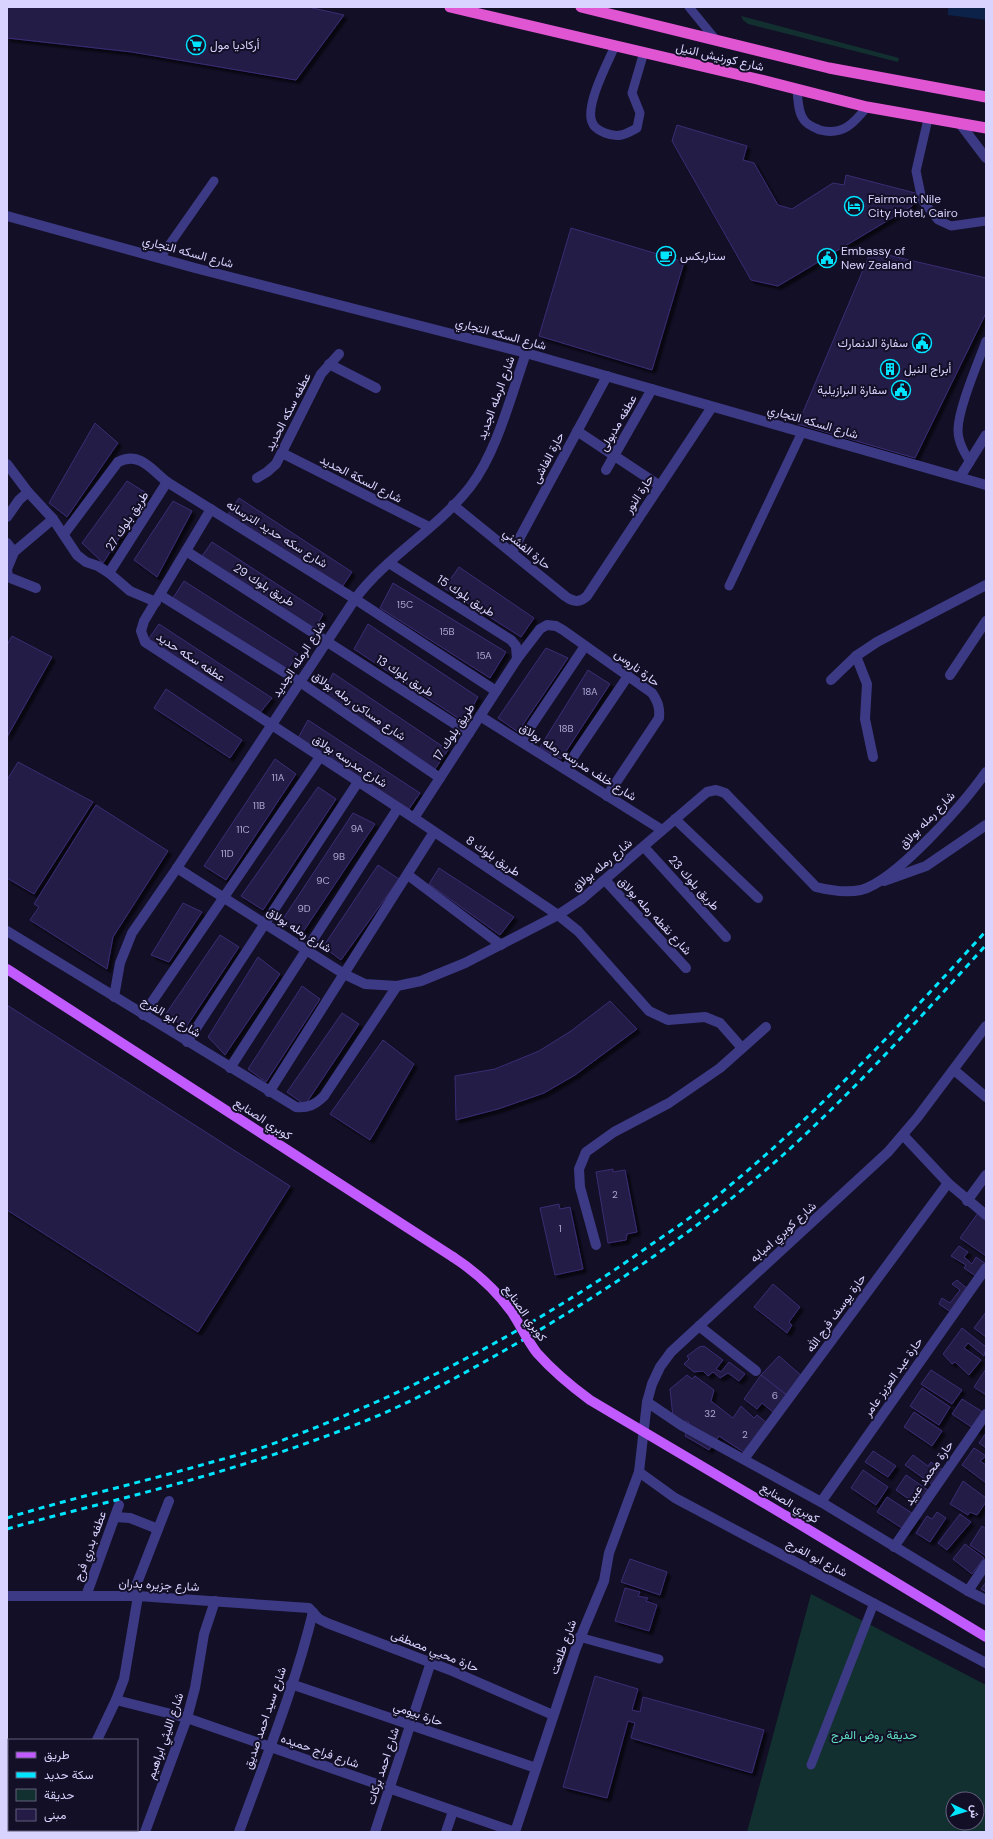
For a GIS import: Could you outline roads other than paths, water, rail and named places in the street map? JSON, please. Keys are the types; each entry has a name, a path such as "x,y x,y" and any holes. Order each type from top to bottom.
{"highway":[{"name":"شارع كورنيش النيل","path":"450,7 644,52 867,107 961,125 986,128"},
{"name":"شارع كورنيش النيل","path":"581,7 829,68 986,97"}],"main road":[{"name":"كوبري الصنايع","path":"7,969 475,1272 495,1290 536,1351 570,1386 590,1400 986,1636"}],"street":[{"path":"961,125 986,158"},
{"name":"شارع السكه التجاري","path":"7,216 160,258 526,353 984,483"},
{"name":"شارع الرمله الجديد","path":"114,997 120,963 132,933 177,868 355,599 368,581 453,505 470,487 484,467 494,444 526,353"},
{"name":"عطفه سكه الحديد","path":"257,478 276,464 321,374 339,354"},
{"path":"329,364 376,388"},
{"name":"حارة الفاشى","path":"512,552 606,376"},
{"name":"عطفه مدبولى","path":"606,470 652,389"},
{"name":"حارة النور","path":"587,596 712,407"},
{"path":"577,431 660,486"},
{"path":"960,477 986,434"},
{"name":"شارع السكة الحديد","path":"282,453 429,527"},
{"name":"شارع سكه حديد الترسانه","path":"64,534 118,462 128,457 138,459 167,482 355,599 496,691"},
{"name":"شارع مساكن رمله بولاق","path":"7,464 28,492 53,519 77,555 86,562 98,566 109,573 130,591 158,598 300,682 440,778"},
{"name":"طريق بلوك 27","path":"109,573 167,482"},
{"path":"7,517 19,500 28,492"},
{"name":"حارة الفشني","path":"453,505 569,599 579,601 587,596"},
{"name":"عطفه سكه حديد","path":"211,509 144,621 141,631 145,642 272,725"},
{"path":"36,588 8,577 7,569 14,552 53,519"},
{"path":"7,543 14,552"},
{"name":"طريق بلوك 29","path":"186,551 327,641"},
{"name":"طريق بلوك 15","path":"389,563 511,640 516,646 517,659"},
{"path":"831,680 856,656 877,642 986,585"},
{"path":"950,675 974,642 986,621"},
{"name":"حارة ناروس","path":"517,659 540,629 547,625 556,626 652,693 657,700 660,710 659,718 607,796"},
{"name":"طريق بلوك 13","path":"327,641 469,733"},
{"path":"520,741 584,646"},
{"path":"856,656 867,684 864,719 873,757"},
{"name":"طريق بلوك 17","path":"414,818 517,659"},
{"path":"565,769 628,676"},
{"name":"شارع خلف مدرسه رمله بولاق","path":"480,716 662,830"},
{"name":"شارع مدرسه بولاق","path":"272,725 414,818"},
{"path":"143,1015 320,756"},
{"name":"شارع رمله بولاق","path":"177,868 344,974 365,984 397,986 421,981 444,973 558,915 605,880 707,792 716,790 725,794 732,800 816,887 831,891 847,892 876,884 914,853 954,811 986,772"},
{"path":"187,1042 358,782"},
{"path":"230,1068 398,808"},
{"name":"طريق بلوك 8","path":"414,818 578,930 649,1011 668,1020 705,1017 720,1023 742,1048"},
{"path":"675,819 758,898"},
{"path":"876,884 926,866 986,825"},
{"path":"269,1092 434,832"},
{"name":"طريق بلوك 23","path":"644,847 726,936"},
{"path":"408,875 501,945"},
{"name":"شارع نقطه رمله بولاق","path":"605,880 686,968"},
{"name":"شارع ابو الفرج","path":"7,931 269,1092 296,1107 306,1108 316,1104 324,1096 397,986"},
{"path":"596,1245 580,1187 579,1169 586,1152 614,1132 669,1102 720,1068 766,1027"},
{"name":"شارع كوبري امبابه","path":"639,1472 647,1402 652,1384 660,1367 671,1352 856,1183 903,1135 985,1030"},
{"path":"954,1070 986,1097"},
{"path":"903,1135 948,1183 986,1216"},
{"path":"967,1201 986,1175"},
{"name":"حارة يوسف فرج الله","path":"744,1459 948,1183"},
{"name":"حارة عبد العزيز عامر","path":"821,1502 986,1268"},
{"path":"699,1326 756,1371"},
{"path":"647,1402 680,1425 821,1502 968,1591 986,1600"},
{"name":"حارة محمد عبيد","path":"894,1547 986,1414"},
{"name":"شارع ابو الفرج","path":"639,1472 675,1498 986,1663"},
{"name":"شارع طلعت","path":"515,1832 579,1638 604,1581 609,1553 639,1472"},
{"path":"97,1739 124,1679 129,1658 135,1596 169,1501"},
{"name":"عطفه بدري فرج","path":"86,1596 119,1505"},
{"path":"115,1517 130,1518 158,1529"},
{"path":"968,1591 986,1564"},
{"name":"شارع جزيره بدران","path":"7,1596 135,1596 215,1601 311,1610"},
{"name":"شارع الليثي ابراهيم","path":"145,1832 187,1718 195,1688 204,1634 215,1601"},
{"name":"حارة محيي مصطفى","path":"311,1610 319,1619 327,1623 431,1662 553,1715"},
{"name":"شارع سيد احمد صديق","path":"239,1832 270,1748 291,1684 311,1610"},
{"name":"شارع احمد بركات","path":"375,1832 431,1662"},
{"name":"حارة بيومي","path":"291,1684 536,1768"},
{"name":"شارع فراج حميده","path":"116,1700 187,1718 515,1832"},
{"path":"446,1832 453,1811"}],"lane":[{"path":"689,7 716,40"},
{"path":"615,46 598,86 590,110 592,122 598,131 616,137 627,134 637,128 640,113 632,93 644,52"},
{"path":"797,90 799,109 804,120 816,129 831,133 843,130 856,121 867,107"},
{"path":"928,119 916,171 922,200 938,220 951,226 986,221"},
{"path":"160,258 214,181"},
{"path":"970,462 961,446 958,430 961,411 986,341"},
{"path":"729,586 802,432"},
{"path":"811,1765 874,1603"},
{"path":"579,1638 659,1659"}],"water":[{"path":"948,7 986,7 986,20 948,15"}],"railway":[{"path":"7,1518 261,1448 312,1429 413,1385 558,1307 699,1211 744,1174 852,1074 986,931"},
{"path":"7,1529 143,1493 258,1460 342,1430 370,1419 428,1392 521,1341 623,1277 689,1231 753,1181 810,1130 862,1079 986,945"}],"place":[{"name":"أركاديا مول","path":"196,45"},
{"name":"Fairmont Nile City Hotel, Cairo","path":"854,206"},
{"name":"ستاربكس","path":"666,256"},
{"name":"Embassy of New Zealand","path":"827,258"},
{"name":"سفارة الدنمارك","path":"922,343"},
{"name":"أبراج النيل","path":"890,369"},
{"name":"سفارة البرازيلية","path":"901,390"}],"park label":[{"name":"حديقة روض الفرج","path":"874,1735"}]}
